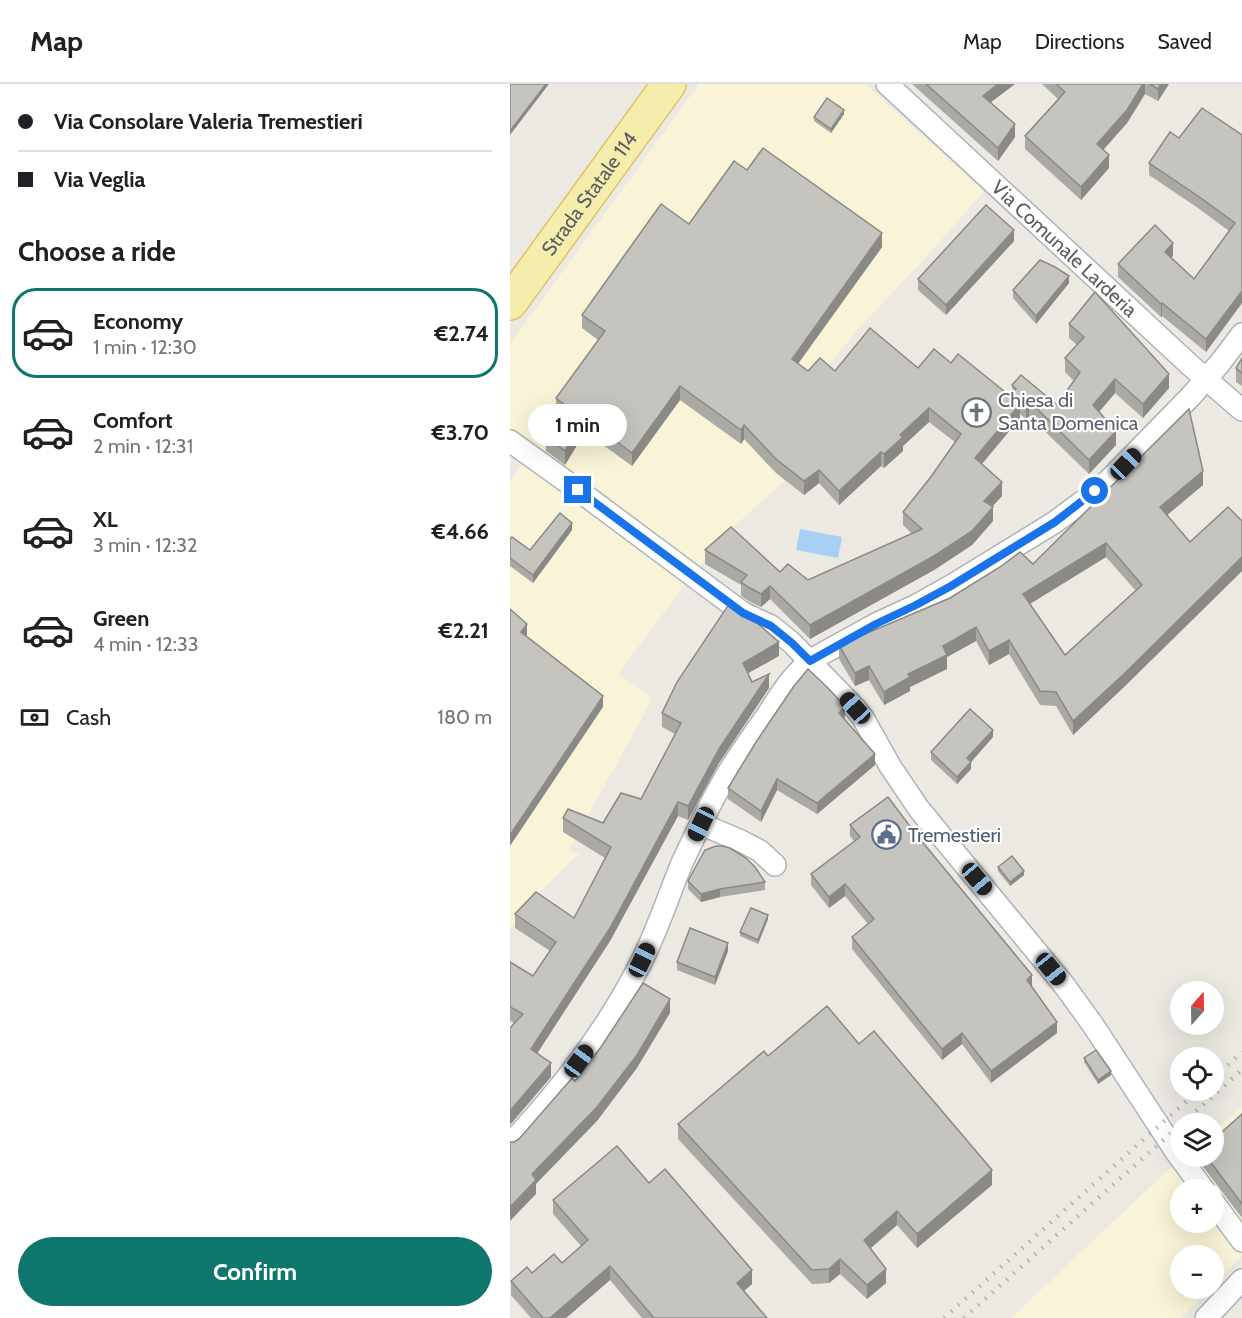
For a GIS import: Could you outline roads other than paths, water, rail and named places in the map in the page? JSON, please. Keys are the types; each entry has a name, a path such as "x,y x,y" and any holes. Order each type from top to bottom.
{"main road":[{"name":"Strada Statale 114","path":"510,303 669,84"}],"street":[{"name":"Via Comunale Larderia","path":"887,84 1242,410"},
{"path":"510,1144 558,1090 622,997 648,948 684,861 724,779 794,676 810,661 951,586 1055,522 1108,481 1206,379 1242,334"},
{"path":"510,441 743,613 771,626 792,643 855,708 919,809 1064,985 1196,1179"},
{"path":"701,824 760,851 774,865"},
{"path":"1224,1217 1242,1241"},
{"path":"1206,1318 1242,1280"}],"water":[{"path":"800,529 842,537 838,558 796,550"}],"railway":[{"path":"1224,1069 1242,1052"},
{"path":"1194,1113 1242,1070"},
{"path":"944,1318 1187,1101"},
{"path":"964,1318 1170,1134"}],"place":[{"name":"Chiesa di Santa Domenica","path":"977,412"},
{"name":"Tremestieri","path":"887,835"}]}
